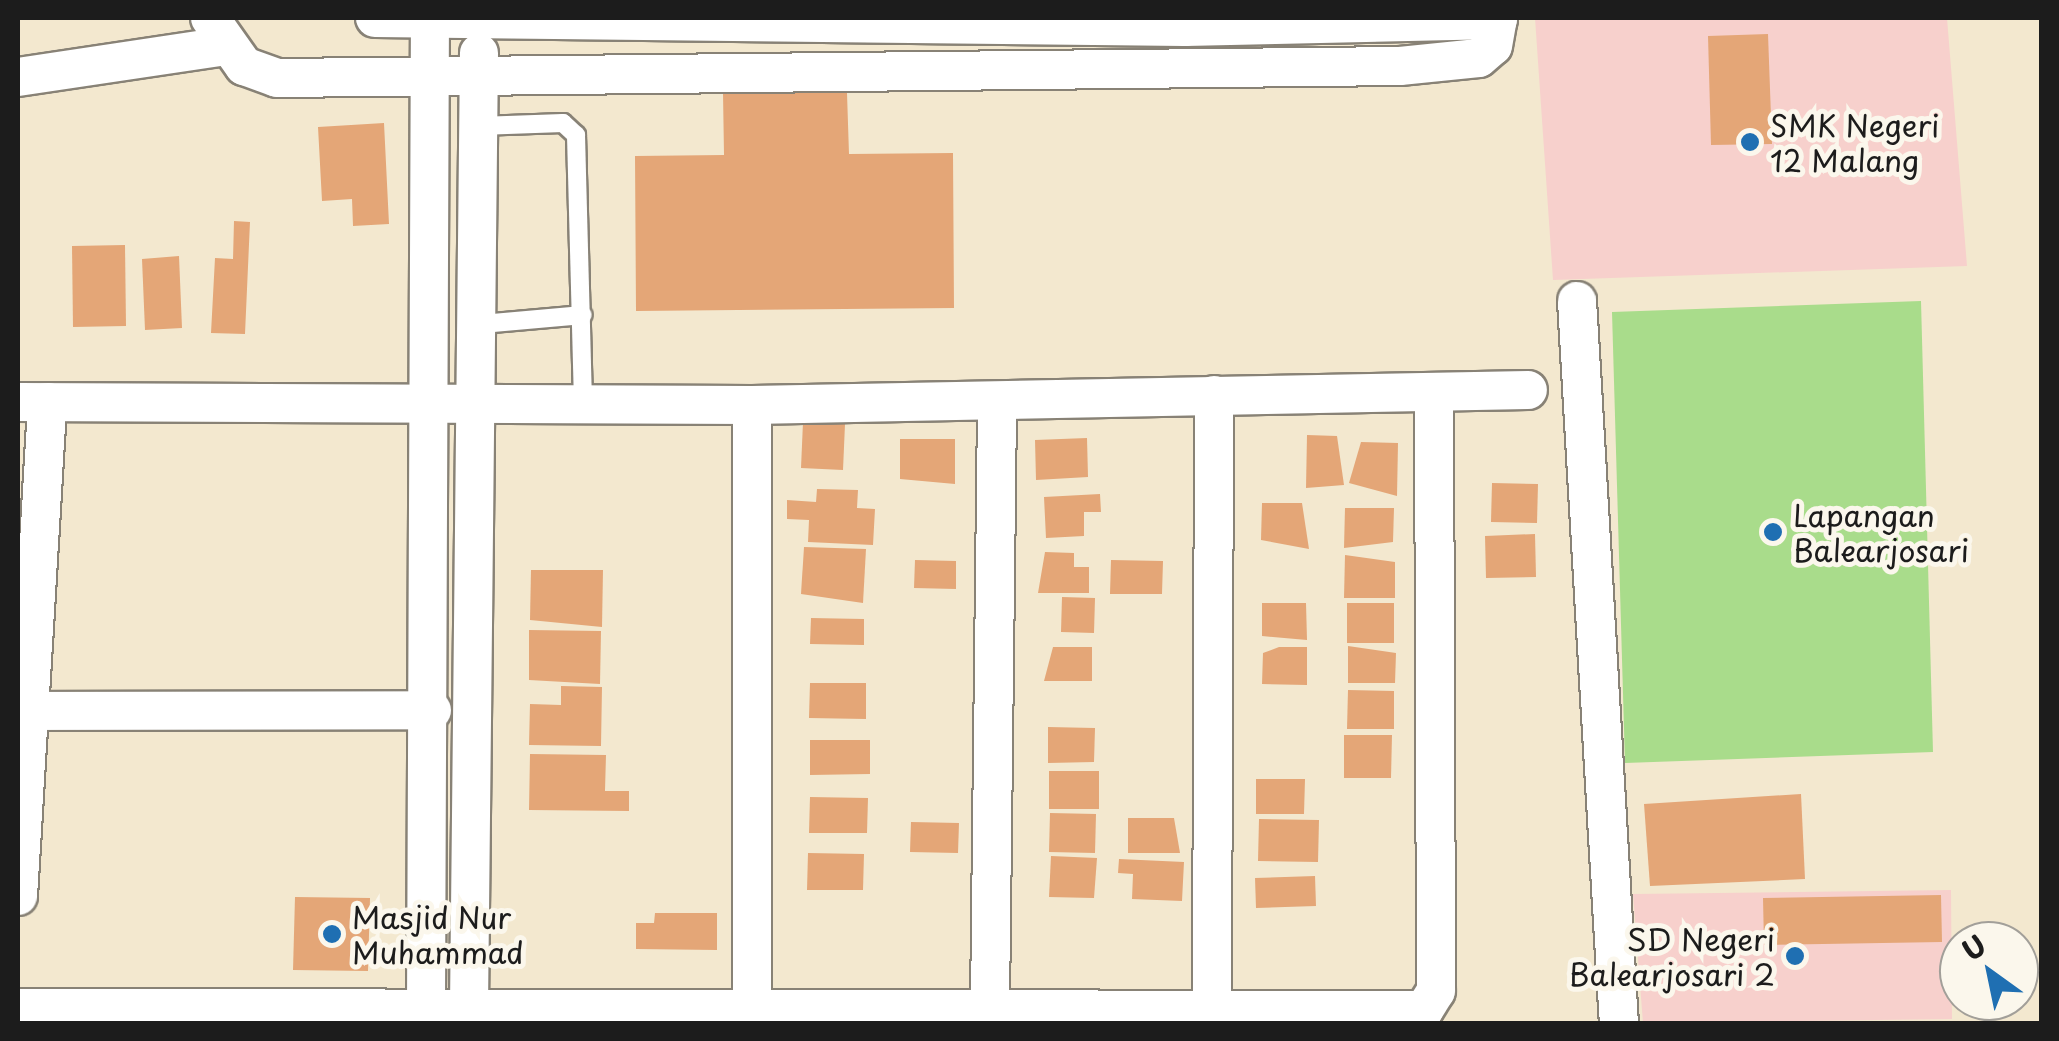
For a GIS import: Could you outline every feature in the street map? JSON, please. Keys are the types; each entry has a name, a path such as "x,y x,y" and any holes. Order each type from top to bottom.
{"street":[{"path":"18,77 218,32 244,66 278,78 479,77 868,66 1464,62 1493,46 1498,19 375,18"},
{"path":"469,1008 482,406 480,20"},
{"path":"426,1006 432,710 434,214 430,21"},
{"path":"868,66 870,21"},
{"path":"434,214 480,214"},
{"path":"1578,300 1619,1024"},
{"path":"18,896 31,710 32,402 752,405 1528,390"},
{"path":"18,1008 990,1005 1410,1013 1434,998 1434,394"},
{"path":"1212,1008 1214,395"},
{"path":"990,1005 997,402"},
{"path":"752,405 752,1005"},
{"path":"31,710 432,710"}],"lane":[{"path":"479,126 554,122 574,130 583,406"},
{"path":"482,324 582,315"}],"shaded area":[{"name":"SMK Negeri 12 Malang","path":"1535,18 1947,18 1967,266 1553,280"},
{"name":"SD Negeri Balearjosari 2","path":"1951,890 1951,921 1939,921 1939,1019 1643,1023 1633,894"}],"green space":[{"name":"Lapangan Balearjosari","path":"1921,301 1933,752 1625,763 1612,312"}],"building":[{"path":"1768,34 1772,144 1711,145 1708,36"},
{"path":"723,93 847,93 849,154 953,153 954,308 636,311 635,156 724,155"},
{"path":"384,123 389,224 353,226 352,199 322,201 318,127"},
{"path":"234,221 250,222 245,334 211,333 215,258 233,259"},
{"path":"125,245 126,326 73,327 72,246"},
{"path":"179,256 182,328 145,330 142,259"},
{"path":"803,422 845,424 843,470 801,468"},
{"path":"1307,435 1337,436 1344,485 1306,488"},
{"path":"1087,438 1088,477 1036,480 1035,440"},
{"path":"900,439 955,439 955,484 900,479"},
{"path":"1361,442 1398,443 1397,496 1349,483"},
{"path":"1492,483 1538,484 1537,523 1491,522"},
{"path":"817,489 858,490 857,508 875,509 873,545 808,542 809,520 787,519 787,500 816,502"},
{"path":"1100,494 1101,512 1084,512 1084,536 1046,538 1044,497"},
{"path":"1262,503 1302,503 1309,549 1261,540"},
{"path":"1345,508 1394,508 1393,542 1344,548"},
{"path":"1535,534 1536,577 1486,578 1485,536"},
{"path":"804,547 866,549 863,603 801,594"},
{"path":"1045,552 1074,553 1074,567 1089,567 1089,593 1038,593"},
{"path":"1345,555 1395,562 1395,598 1344,598"},
{"path":"915,560 956,561 956,589 914,588"},
{"path":"1111,560 1163,561 1162,594 1110,594"},
{"path":"531,570 603,570 602,627 530,620"},
{"path":"1062,597 1095,598 1094,633 1061,632"},
{"path":"1262,603 1306,603 1307,640 1262,636"},
{"path":"1347,603 1394,603 1394,643 1347,643"},
{"path":"811,618 864,619 864,645 810,644"},
{"path":"529,630 601,631 600,684 529,680"},
{"path":"1348,646 1396,653 1395,683 1348,683"},
{"path":"1053,647 1092,647 1092,681 1044,681"},
{"path":"1279,647 1307,647 1307,685 1262,684 1263,653"},
{"path":"810,683 866,683 866,719 809,718"},
{"path":"561,686 602,687 601,746 529,745 530,704 561,705"},
{"path":"1348,690 1394,691 1394,729 1347,729"},
{"path":"1048,727 1095,728 1094,762 1048,763"},
{"path":"1344,735 1392,735 1391,778 1344,778"},
{"path":"810,740 870,740 870,774 810,775"},
{"path":"530,754 606,755 605,791 629,791 629,811 529,810"},
{"path":"1049,771 1099,771 1099,809 1049,809"},
{"path":"1256,779 1305,779 1304,814 1256,814"},
{"path":"1801,794 1805,879 1650,886 1644,804"},
{"path":"810,797 868,798 867,833 809,833"},
{"path":"1050,813 1096,814 1095,853 1049,852"},
{"path":"1128,818 1174,818 1180,853 1128,853"},
{"path":"1259,819 1319,820 1318,862 1258,861"},
{"path":"911,822 959,823 958,853 910,852"},
{"path":"808,853 864,854 863,890 807,890"},
{"path":"1051,856 1097,858 1094,898 1049,897"},
{"path":"1119,859 1184,862 1182,901 1132,899 1133,874 1118,873"},
{"path":"1315,876 1316,906 1256,908 1255,878"},
{"path":"1941,895 1939,942 1764,945 1763,898"},
{"name":"Masjid Nur Muhammad","path":"295,897 370,898 368,971 293,970"},
{"path":"655,913 717,913 717,950 636,949 636,923 654,923"}],"place":[{"name":"SMK Negeri 12 Malang","path":"1750,142"},
{"name":"Lapangan Balearjosari","path":"1773,532"},
{"name":"Masjid Nur Muhammad","path":"332,934"},
{"name":"SD Negeri Balearjosari 2","path":"1795,956"}]}
